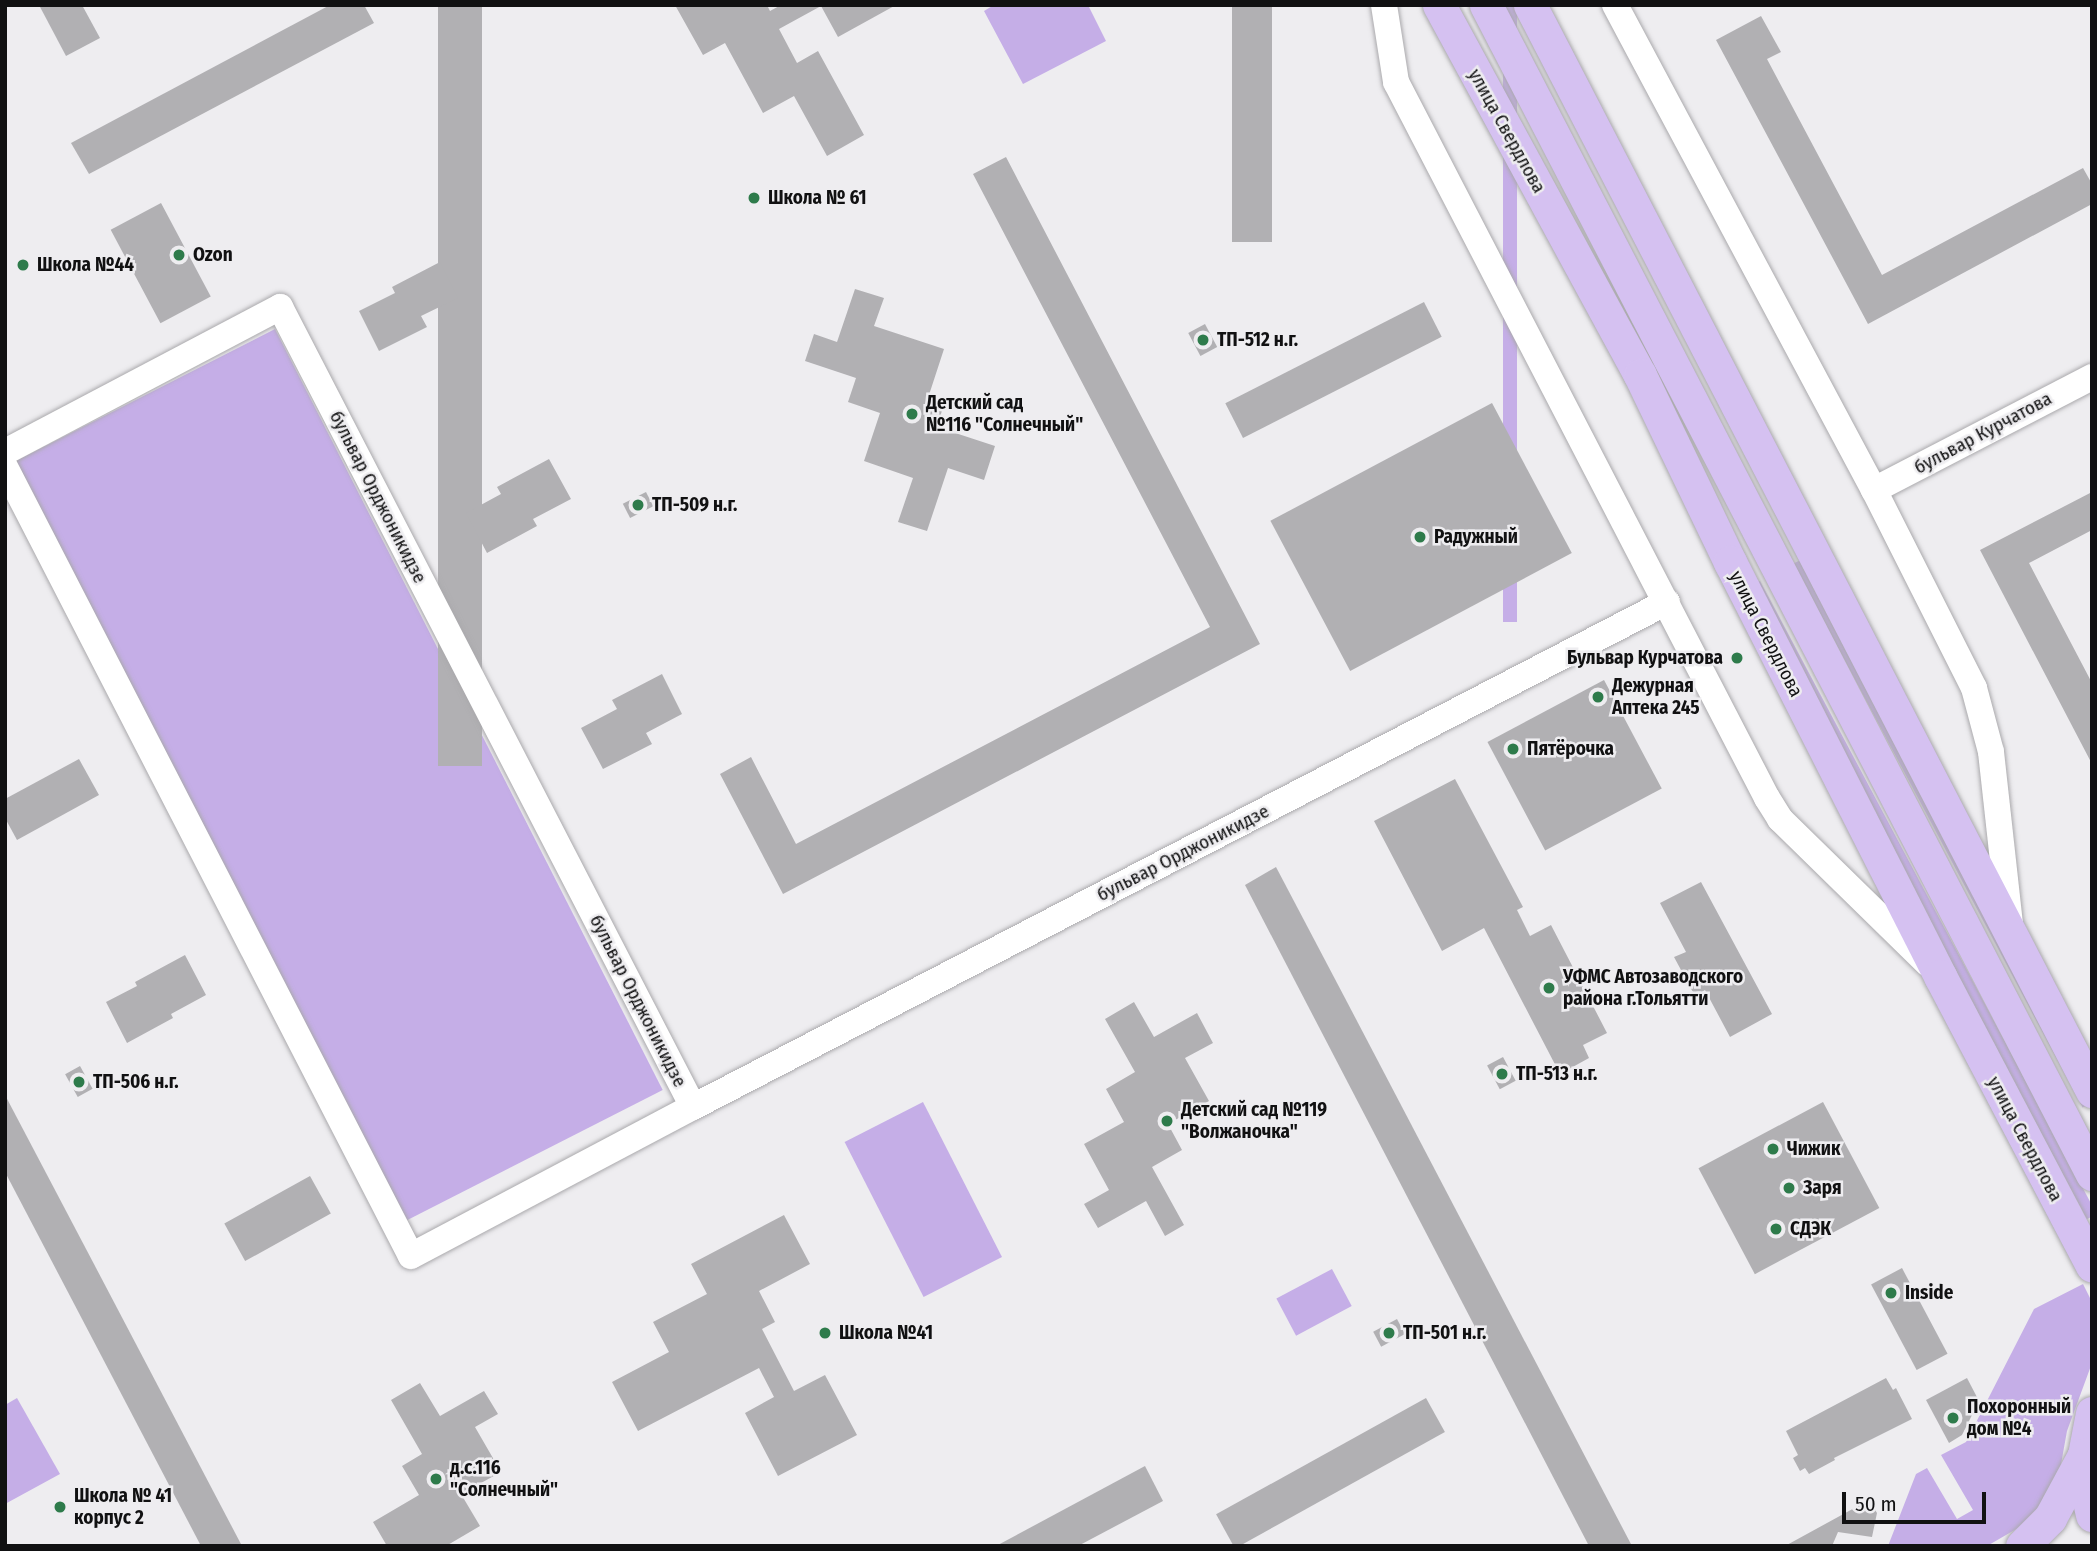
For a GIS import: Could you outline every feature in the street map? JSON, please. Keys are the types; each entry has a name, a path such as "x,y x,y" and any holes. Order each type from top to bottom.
{"main road":[{"name":"улица Свердлова","path":"1439,5 1640,375 1709,522 1940,975 2092,1265"},
{"name":"улица Свердлова","path":"1486,5 2092,1174"},
{"path":"1530,5 2092,1091"},
{"path":"2092,1413 2084,1455 2085,1484 2092,1516"},
{"path":"2022,1546 2050,1518 2084,1455"}],"street":[{"path":"1384,5 1396,82 1780,819 1940,975"},
{"path":"1615,5 1874,490 1974,688 1986,724 2012,936"},
{"name":"бульвар Орджоникидзе","path":"5,452 280,307 693,1107 1667,602"},
{"name":"бульвар Курчатова","path":"1874,490 2092,377"},
{"path":"5,467 411,1256 693,1107"}],"shaded area":[{"path":"994,5 1088,5 1106,41 1023,84 984,11"},
{"path":"1503,5 1517,5 1517,622 1503,622"},
{"path":"275,329 663,1090 403,1222 15,462"},
{"path":"1804,558 2092,1100 2092,1103 2083,1108 1793,564"},
{"path":"1760,581 2092,1205 2092,1217 2087,1219 1750,586"},
{"path":"923,1102 1002,1257 924,1297 845,1142"},
{"path":"1332,1269 1352,1306 1296,1336 1276,1299"},
{"path":"2083,1284 2092,1302 2092,1363 2067,1431 2058,1481 2025,1524 1987,1546 1888,1546 1916,1474 1927,1468 1957,1519 1973,1510 1941,1455 1966,1442 2034,1309"},
{"path":"17,1398 60,1474 5,1504 5,1405"}],"building":[{"path":"39,5 82,5 100,38 66,56"},
{"path":"330,5 364,5 374,23 89,174 71,143"},
{"path":"438,5 482,5 482,766 438,766"},
{"path":"675,5 767,5 770,11 781,5 896,5 838,37 821,6 779,29 797,63 818,51 864,135 827,156 794,96 763,113 725,43 703,55"},
{"path":"1232,5 1272,5 1272,242 1232,242"},
{"path":"1761,16 1781,52 1767,59 1882,275 2083,168 2092,184 2092,204 1868,324 1716,40"},
{"path":"1006,157 1260,644 783,894 720,774 751,757 796,844 1210,627 973,174"},
{"path":"161,203 211,297 160,323 111,230"},
{"path":"440,262 458,298 421,316 427,327 379,351 359,311 395,293 392,287"},
{"path":"855,289 884,298 874,326 944,349 928,398 944,404 937,427 995,446 984,480 948,468 927,531 898,522 913,478 864,461 880,413 848,402 856,378 805,361 814,334 837,342"},
{"path":"1424,302 1442,337 1243,438 1225,403"},
{"name":"ТП-512 н.г.","path":"1205,324 1217,347 1200,356 1188,333"},
{"name":"Радужный","path":"1492,403 1572,553 1350,671 1270,521"},
{"path":"549,459 571,499 533,519 537,526 487,553 466,513 501,494 497,487"},
{"name":"ТП-509 н.г.","path":"646,492 653,506 630,518 623,504"},
{"path":"2092,492 2092,530 2029,563 2092,683 2092,764 1980,550"},
{"path":"662,674 682,714 646,733 652,744 603,769 581,728 617,709 612,700"},
{"path":"1604,680 1662,789 1545,851 1487,742"},
{"path":"79,759 99,795 17,840 5,818 5,799"},
{"path":"1455,779 1523,907 1517,910 1530,936 1551,925 1607,1033 1583,1045 1589,1058 1560,1074 1484,928 1442,951 1374,821"},
{"path":"1276,867 1632,1546 1589,1546 1245,885"},
{"path":"1701,882 1772,1014 1730,1037 1705,990 1695,996 1674,957 1686,952 1660,903"},
{"path":"185,955 206,995 171,1014 173,1018 127,1043 106,1002 137,986 135,982"},
{"path":"1134,1002 1154,1037 1197,1013 1213,1043 1185,1058 1209,1101 1168,1124 1182,1150 1152,1167 1184,1225 1165,1236 1146,1201 1098,1228 1084,1204 1109,1190 1084,1144 1124,1122 1106,1089 1135,1072 1105,1019"},
{"name":"ТП-513 н.г.","path":"1503,1057 1516,1081 1500,1089 1487,1065"},
{"name":"ТП-506 н.г.","path":"80,1066 93,1089 78,1097 65,1074"},
{"path":"5,1095 242,1546 201,1546 5,1172"},
{"name":"Заря","path":"1823,1102 1879,1208 1755,1274 1699,1168"},
{"path":"310,1176 331,1214 245,1261 224,1224"},
{"path":"784,1215 810,1264 759,1291 775,1322 762,1329 794,1391 825,1375 857,1435 778,1476 745,1413 774,1397 759,1368 638,1431 612,1382 669,1352 653,1322 707,1294 691,1264"},
{"path":"1902,1268 1948,1354 1917,1370 1871,1284"},
{"name":"ТП-501 н.г.","path":"1397,1319 1405,1334 1381,1347 1373,1332"},
{"path":"1886,1378 1893,1390 1896,1388 1912,1419 1834,1458 1835,1460 1809,1474 1805,1468 1800,1471 1793,1458 1798,1455 1786,1431"},
{"name":"Похоронный дом №4","path":"1967,1378 1979,1401 1962,1435 1949,1443 1926,1400"},
{"path":"420,1383 440,1416 484,1391 498,1414 475,1427 501,1472 461,1494 480,1526 446,1546 387,1546 373,1522 419,1495 402,1466 422,1454 391,1400"},
{"path":"1426,1398 1445,1432 1239,1546 1234,1546 1216,1514"},
{"path":"1145,1466 1163,1501 1078,1546 996,1546"},
{"path":"1869,1500 1877,1513 1872,1537 1838,1532 1832,1546 1785,1546"}],"place":[{"name":"Школа № 61","path":"754,198"},
{"name":"Ozon","path":"179,255"},
{"name":"Школа №44","path":"23,265"},
{"name":"ТП-512 н.г.","path":"1203,340"},
{"name":"Детский сад №116 \"Солнечный\"","path":"912,414"},
{"name":"ТП-509 н.г.","path":"638,505"},
{"name":"Радужный","path":"1420,537"},
{"name":"Бульвар Курчатова","path":"1737,658"},
{"name":"Дежурная Аптека 245","path":"1598,697"},
{"name":"Пятёрочка","path":"1513,749"},
{"name":"УФМС Автозаводского района г.Тольятти","path":"1549,988"},
{"name":"ТП-513 н.г.","path":"1502,1074"},
{"name":"ТП-506 н.г.","path":"79,1082"},
{"name":"Детский сад №119 \"Волжаночка\"","path":"1167,1121"},
{"name":"Чижик","path":"1773,1149"},
{"name":"Заря","path":"1789,1188"},
{"name":"СДЭК","path":"1776,1229"},
{"name":"Inside","path":"1891,1293"},
{"name":"Школа №41","path":"825,1333"},
{"name":"ТП-501 н.г.","path":"1389,1333"},
{"name":"Похоронный дом №4","path":"1953,1418"},
{"name":"д.с.116 \"Солнечный\"","path":"436,1479"},
{"name":"Школа № 41 корпус 2","path":"60,1507"}]}
